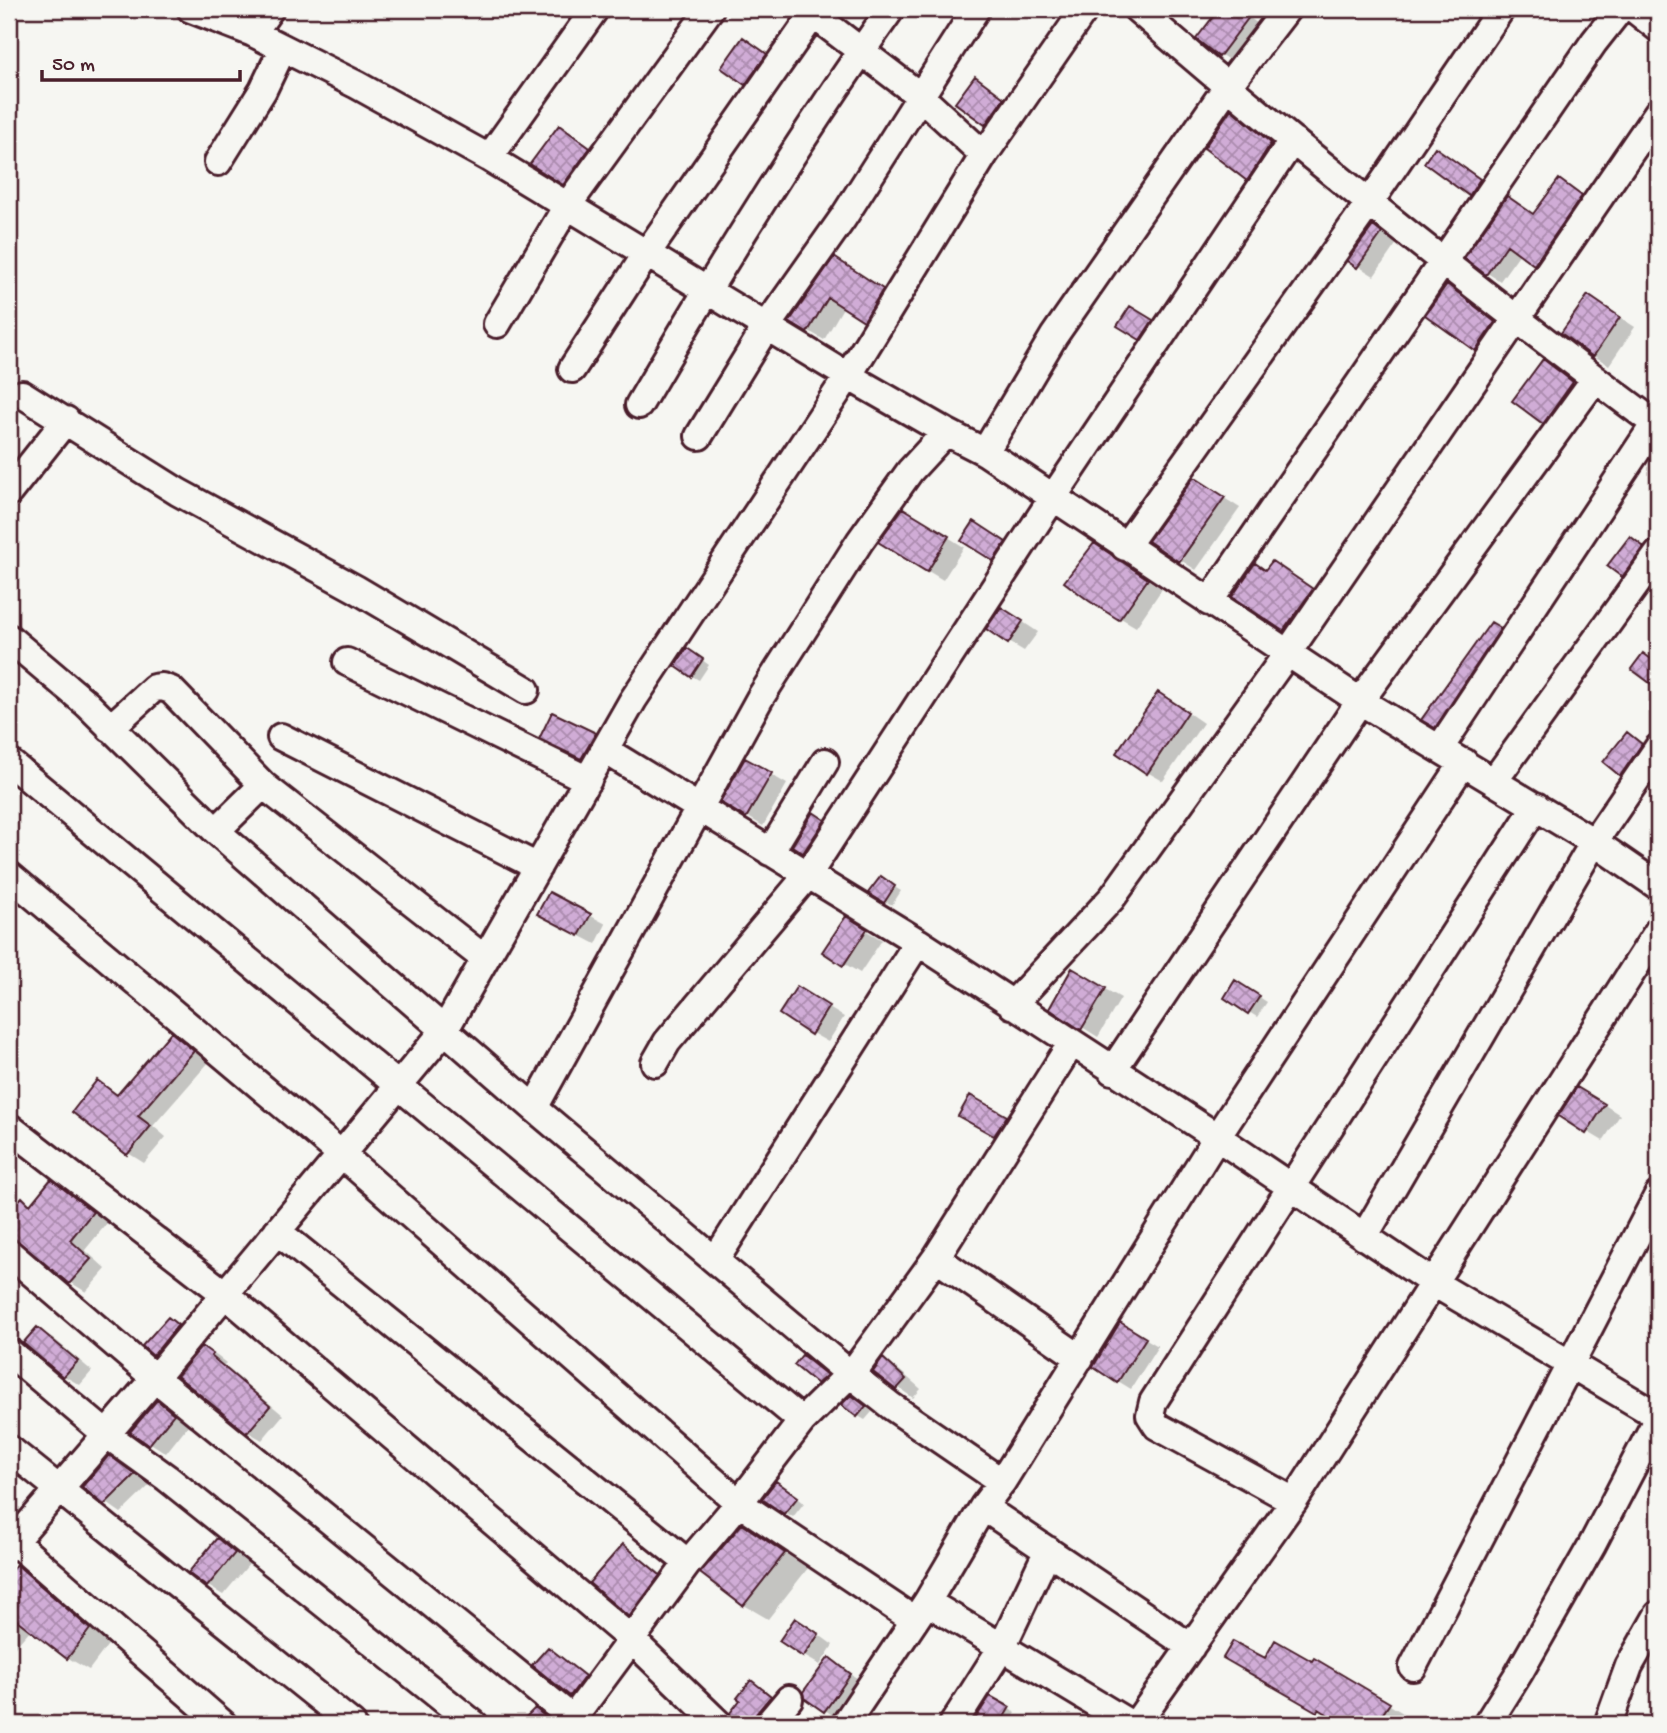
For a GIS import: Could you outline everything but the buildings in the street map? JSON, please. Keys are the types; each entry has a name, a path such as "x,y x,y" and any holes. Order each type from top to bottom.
{"street":[{"path":"191,9 253,33 357,85 489,158 848,376 985,452 1287,654 1594,842 1658,886"},
{"path":"253,33 270,9"},
{"path":"489,158 595,9"},
{"path":"497,324 567,206 710,9"},
{"path":"639,405 784,165 891,9"},
{"path":"699,436 766,327 843,218 976,9"},
{"path":"223,1724 10,1542 59,1491 155,1378 444,1031 633,700 848,376 984,155 1085,9"},
{"path":"1137,9 1227,87 1516,319 1657,423 1440,748"},
{"path":"985,452 1054,336 1227,87 1287,9"},
{"path":"1125,547 1370,202 1501,9"},
{"path":"1209,602 1442,260 1594,42 1620,9"},
{"path":"1634,9 1658,28"},
{"path":"572,369 812,11 860,52 920,96 984,155"},
{"path":"218,162 263,90 283,48"},
{"path":"1012,1005 1112,898 1287,654 1658,112"},
{"path":"655,1063 667,1042 807,876 1052,499 1284,152 1294,141"},
{"path":"1112,1071 1360,701 1595,379"},
{"path":"22,394 178,492 356,589 526,690"},
{"path":"9,492 66,420"},
{"path":"534,1108 760,698 860,541 910,471 946,432"},
{"path":"1494,781 1658,554"},
{"path":"9,638 87,704 216,831 534,1108 850,1374 891,1406 1002,1482"},
{"path":"347,662 588,780"},
{"path":"110,728 153,688 171,690 263,785 485,959"},
{"path":"281,737 538,867"},
{"path":"1364,1237 1594,842 1658,748"},
{"path":"605,750 918,942 1217,1137 1432,1282 1658,1417 1592,1545 1487,1724"},
{"path":"9,762 802,1421"},
{"path":"770,852 825,762"},
{"path":"845,1724 920,1611 983,1507 1002,1482 1217,1137 1464,762"},
{"path":"216,831 263,785"},
{"path":"1294,1501 1157,1426 1150,1415 1153,1402 1536,806"},
{"path":"9,875 341,1154 739,1503 920,1611 1002,1647 1141,1722 1294,1501 1658,931"},
{"path":"716,1259 918,942"},
{"path":"9,1254 571,1722 688,1563 739,1503 802,1421 850,1374 936,1258 1071,1044"},
{"path":"9,1127 225,1294 632,1640 719,1724"},
{"path":"1413,1667 1658,1195"},
{"path":"277,1231 688,1563"},
{"path":"936,1258 1080,1358"},
{"path":"9,1352 106,1434 167,1478 474,1724"},
{"path":"9,1449 352,1724"},
{"path":"983,1507 1191,1647"},
{"path":"953,1724 1002,1647 1048,1550"},
{"path":"1608,1724 1629,1666 1658,1615"},
{"path":"768,1724 789,1699"}]}
